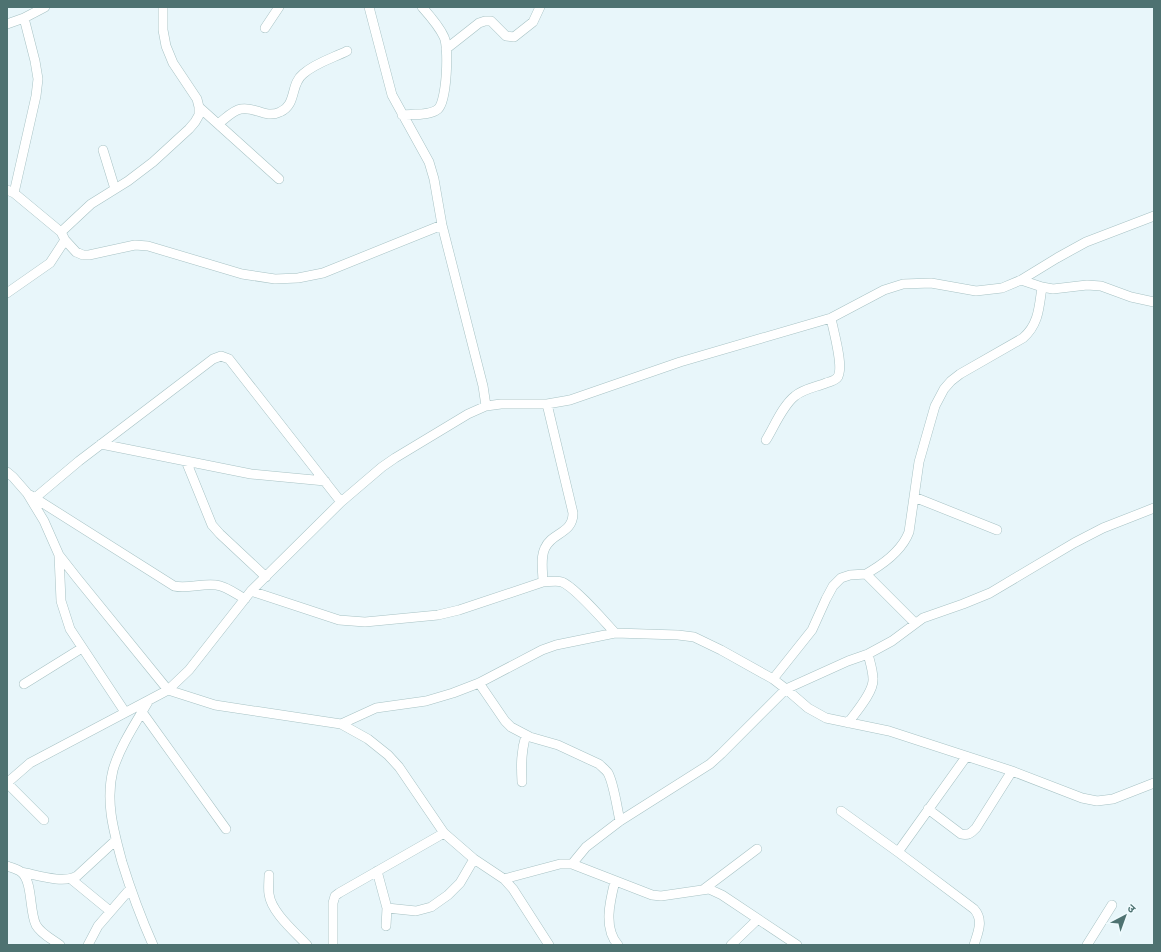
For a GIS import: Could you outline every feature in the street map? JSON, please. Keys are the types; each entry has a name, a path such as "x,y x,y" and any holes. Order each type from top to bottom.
{"street":[{"path":"7,24 24,18 45,7"},
{"path":"162,7 163,30 166,46 173,63 197,99 200,107 279,179"},
{"path":"265,28 279,7"},
{"path":"370,7 392,95 429,162 434,179 442,225 484,386 486,406"},
{"path":"402,115 430,113 437,110 441,106 445,92 446,43 440,30 422,7"},
{"path":"446,49 479,23 485,21 491,21 506,36 514,37 533,22 540,7"},
{"path":"24,18 38,79 36,96 11,192 60,232 76,252 83,255 89,255 135,245 148,246 242,274 263,278 298,278 323,273 442,225"},
{"path":"218,124 235,111 241,109 248,108 262,114 281,112 288,107 292,99 297,80 302,74 311,68 347,51"},
{"path":"60,232 86,207 138,174 189,129 199,115 200,107"},
{"path":"103,150 116,189"},
{"path":"44,820 8,779 30,763 168,690 189,670 251,591 341,502 382,467 468,414 486,406 501,404 547,404 570,400 680,362 831,318 884,290 903,284 931,283 976,291 1002,288 1021,280 1086,242 1154,216"},
{"path":"7,293 50,263 65,240"},
{"path":"1021,280 1053,289 1087,285 1101,286 1131,297 1154,302"},
{"path":"773,680 812,630 826,599 841,578 850,575 866,574 876,568 906,540 909,532 919,462 935,406 944,389 960,374 1023,338 1029,333 1033,328 1038,314 1042,287"},
{"path":"766,440 793,397 800,392 837,378 840,372 840,364 831,318"},
{"path":"31,495 214,358 221,356 229,359 341,502"},
{"path":"543,582 542,554 545,546 568,528 573,521 574,513 547,404"},
{"path":"101,444 251,474 325,481"},
{"path":"186,461 212,525 266,577"},
{"path":"7,472 31,495 174,586 181,588 216,585 223,587 245,599"},
{"path":"31,495 59,555 168,690 215,705 340,724 368,739 388,755 399,767 444,833 474,859 504,879 513,889 549,945"},
{"path":"914,497 997,530"},
{"path":"572,864 586,847 620,821 710,764 786,689 848,661 868,654 892,641 923,618 990,593 1074,543 1103,528 1154,508"},
{"path":"59,555 61,601 70,629 125,712"},
{"path":"866,574 915,623"},
{"path":"251,591 339,620 365,622 438,615 459,610 543,582 562,582 583,599 616,633"},
{"path":"340,724 376,708 426,701 453,693 479,683 542,650 556,645 616,633 666,634 694,638 721,650 773,680 816,714 826,718 848,724 889,731 1012,771 1082,798 1097,801 1113,799 1154,783"},
{"path":"24,684 82,648"},
{"path":"848,724 873,685 873,677 868,654"},
{"path":"479,683 505,721 511,727 526,736 558,745 604,769 611,781 620,821"},
{"path":"149,700 122,749 114,769 110,790 110,813 130,889 152,945"},
{"path":"142,712 226,829"},
{"path":"522,782 522,752 526,736"},
{"path":"898,852 966,757"},
{"path":"928,809 961,834 966,836 976,828 1012,771"},
{"path":"841,811 966,902 979,914 980,920 974,945"},
{"path":"333,945 333,903 335,896 444,833"},
{"path":"7,866 21,872 62,880 71,879 77,876 116,840"},
{"path":"704,889 757,849"},
{"path":"387,908 416,911 431,907 448,896 460,884 474,859"},
{"path":"504,879 560,864 572,864 642,892 661,896 708,889 718,893 797,945"},
{"path":"377,871 387,908 386,926"},
{"path":"21,872 27,882 34,919 37,926 41,931 60,945"},
{"path":"269,875 269,895 271,903 276,912 307,945"},
{"path":"71,879 110,911"},
{"path":"615,881 611,899 609,922 612,938 618,945"},
{"path":"88,945 98,926 130,889"},
{"path":"1087,945 1112,905"},
{"path":"731,945 758,919"}]}
